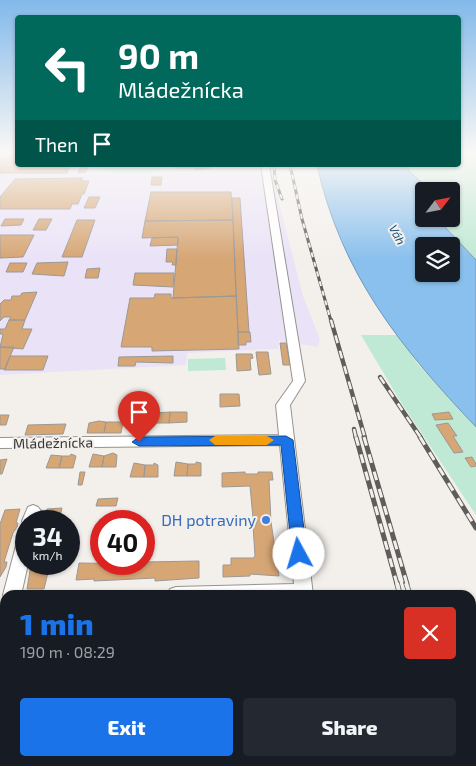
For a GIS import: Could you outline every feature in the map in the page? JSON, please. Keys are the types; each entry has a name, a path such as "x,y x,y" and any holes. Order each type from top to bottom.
{"street":[{"path":"269,188 299,382 283,405 304,590"},
{"name":"Mládežnícka","path":"0,443 286,440"},
{"path":"13,590 17,575"}],"shaded area":[{"path":"0,188 275,188 303,296 320,339 318,347 279,341 278,349 187,353 186,365 0,375"}],"green space":[{"path":"460,188 476,188 476,260 460,243 460,237 454,237 446,228 460,228"},
{"path":"361,335 397,335 418,364 476,427 476,515 400,401"},
{"path":"225,358 226,370 188,371 188,359"}],"water":[{"name":"Váh","path":"323,188 415,188 415,228 446,228 454,237 415,237 415,282 460,282 460,243 476,260 476,427 399,338 377,307 341,241"}],"building":[{"path":"8,188 86,188 78,204 72,204 70,209 0,209 0,197"},
{"path":"151,192 231,192 233,220 145,221"},
{"path":"89,197 100,197 95,208 84,208"},
{"path":"232,198 240,198 249,332 238,332"},
{"path":"5,219 24,219 21,225 1,226"},
{"path":"39,219 52,219 46,230 33,230"},
{"path":"77,220 95,220 82,257 62,257"},
{"path":"233,220 236,296 173,298 178,237 142,238 145,221"},
{"path":"0,235 34,235 23,257 0,258"},
{"path":"178,237 178,245 150,246 152,238"},
{"path":"167,249 177,249 176,265 172,265 173,262 166,262"},
{"path":"68,262 64,276 32,274 37,263"},
{"path":"10,263 27,263 23,272 6,272"},
{"path":"100,268 98,278 85,278 87,269"},
{"path":"135,273 174,273 173,287 133,285"},
{"path":"37,292 25,320 9,320 11,317 4,317 0,321 0,304 4,300 11,300 12,296 20,296 22,293"},
{"path":"155,294 171,294 171,298 236,296 239,349 152,351 152,347 121,347 130,298 154,298"},
{"path":"9,320 25,320 22,329 32,329 23,349 0,347 3,334 0,334 0,329 5,329"},
{"path":"238,332 250,332 251,342 246,342 246,345 238,345"},
{"path":"280,343 286,343 290,365 283,365"},
{"path":"0,347 14,347 5,369 0,369"},
{"path":"256,352 268,352 271,374 259,375"},
{"path":"236,354 252,354 253,358 250,359 251,370 237,371"},
{"path":"10,356 48,356 43,370 4,370"},
{"path":"173,356 173,363 136,362 135,366 118,366 119,357"},
{"path":"220,394 239,394 240,406 220,407"},
{"path":"170,412 169,423 153,423 154,413"},
{"path":"170,412 187,412 187,422 169,423"},
{"path":"449,412 453,419 435,420 432,414"},
{"path":"0,415 9,415 6,425 0,425"},
{"path":"106,422 104,433 87,433 89,423"},
{"path":"106,422 123,422 121,433 104,433"},
{"path":"448,423 457,436 453,436 463,452 454,453 436,425"},
{"path":"66,424 63,434 25,435 28,425"},
{"path":"113,453 117,455 116,467 102,467 104,456"},
{"path":"71,454 76,456 73,468 59,468 62,456 70,456"},
{"path":"93,454 104,456 102,467 89,467"},
{"path":"51,455 62,456 59,468 46,468"},
{"path":"472,457 476,466 471,467 465,458"},
{"path":"7,459 2,474 0,474 0,460"},
{"path":"176,462 188,464 187,476 174,476"},
{"path":"196,462 201,463 201,476 187,476 188,464 196,464"},
{"path":"134,463 145,465 144,477 130,477"},
{"path":"154,463 158,465 158,477 144,477 145,465 154,465"},
{"path":"80,472 85,472 82,485 78,485"},
{"path":"245,472 245,474 258,474 258,472 272,472 273,480 269,480 271,522 279,576 250,574 250,576 223,577 223,565 231,565 231,558 253,558 255,556 253,525 256,525 256,521 252,519 255,518 253,518 250,486 222,487 222,473"},
{"path":"118,498 116,506 96,506 98,499"},
{"path":"62,508 62,510 47,509"},
{"path":"20,509 15,510 15,530 4,562 7,562 6,567 0,577 0,524 5,510"},
{"path":"199,561 199,578 155,581 155,578 76,580 77,575 80,575 80,563 90,563 90,575 155,575 155,562"},
{"path":"29,575 47,575 44,589 27,589"}],"railway":[{"path":"278,188 282,199"},
{"path":"295,188 331,321"},
{"path":"331,320 365,438"},
{"path":"380,377 421,438"},
{"path":"354,429 356,438"},
{"path":"356,437 397,584"},
{"path":"364,437 407,584"},
{"path":"420,437 476,528"},
{"path":"397,583 399,590"},
{"path":"406,583 408,590"}],"slow traffic":[{"path":"215,440 267,440"}],"place":[{"name":"DH potraviny","path":"266,520"}],"route":[{"path":"139,442 286,440 299,554"}]}
